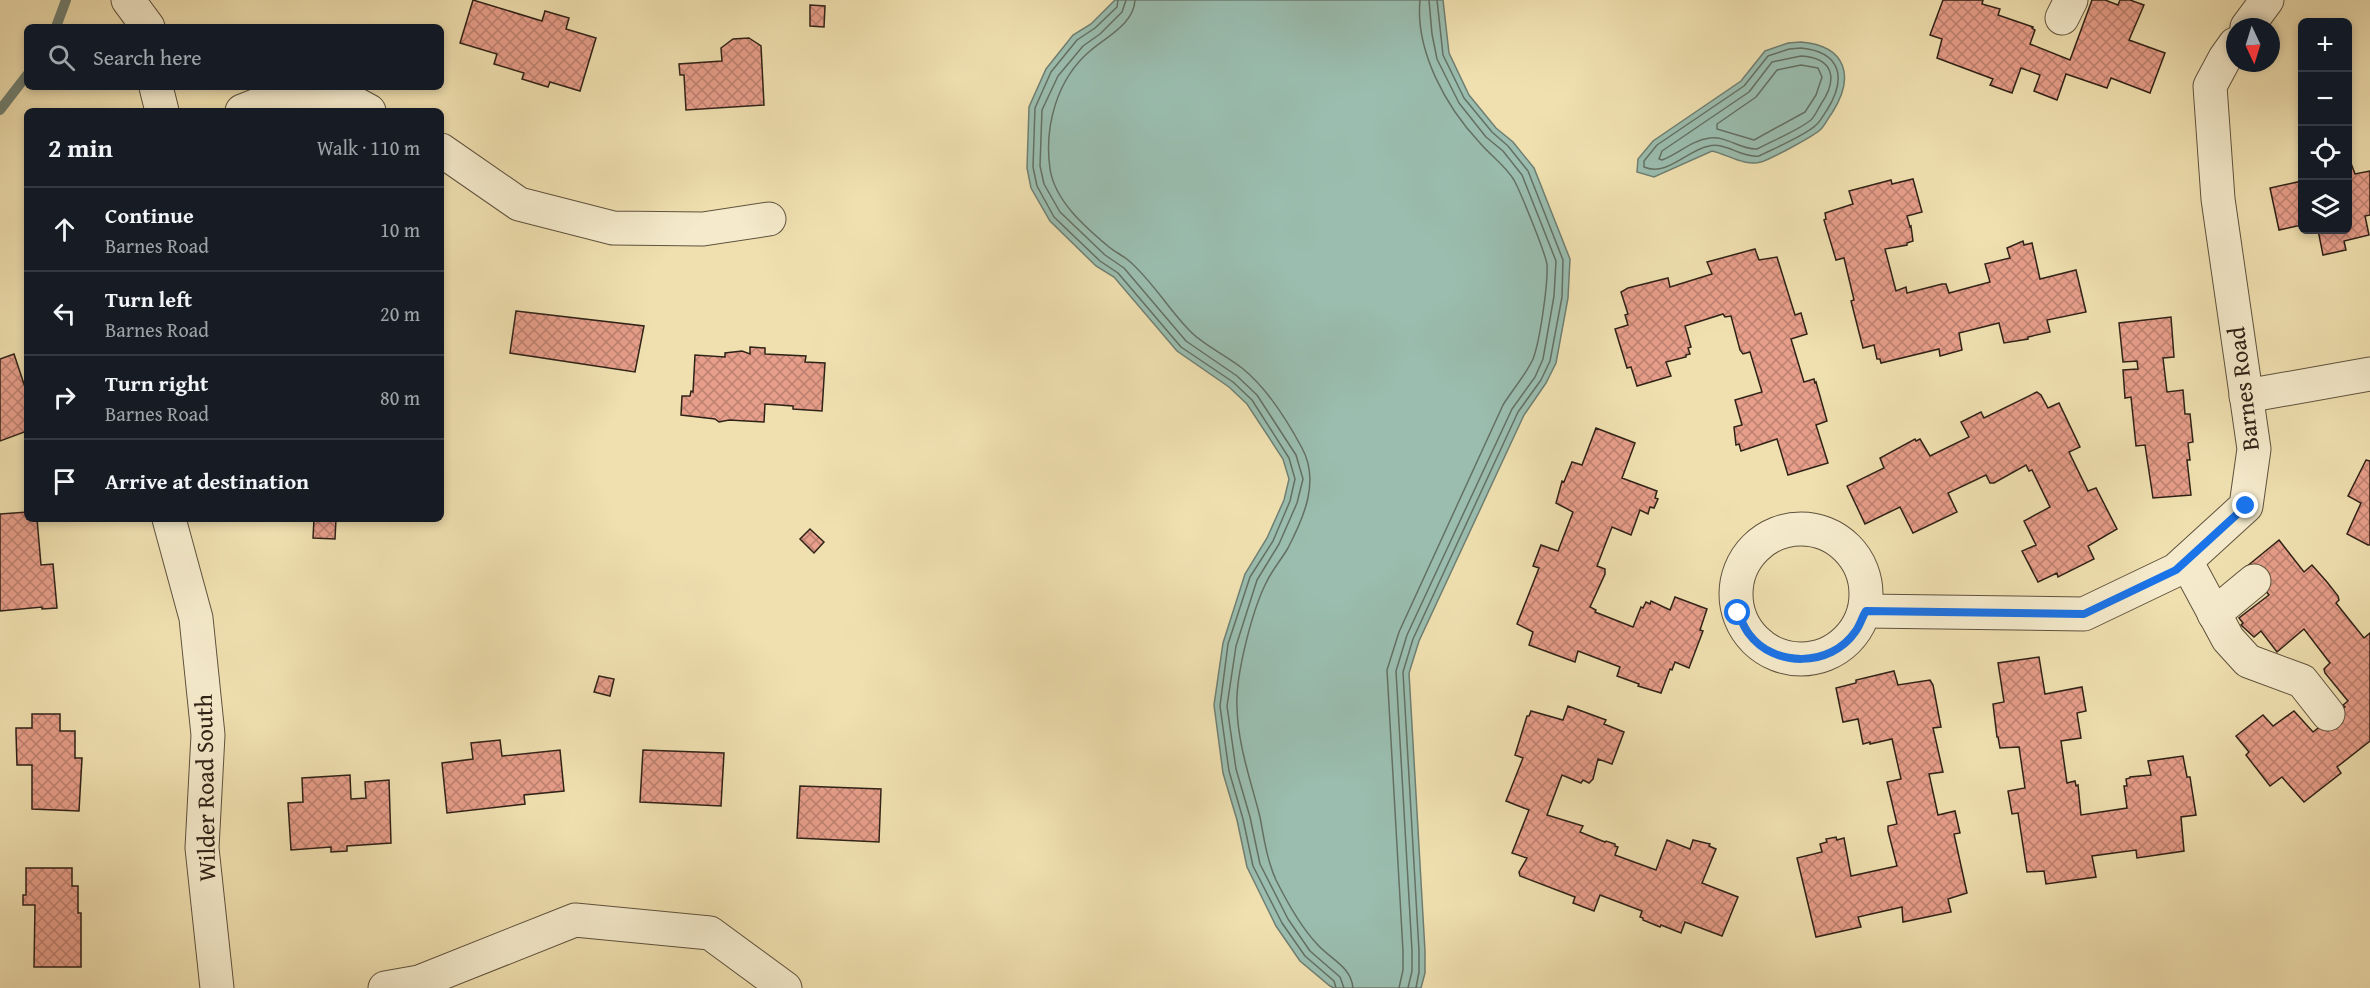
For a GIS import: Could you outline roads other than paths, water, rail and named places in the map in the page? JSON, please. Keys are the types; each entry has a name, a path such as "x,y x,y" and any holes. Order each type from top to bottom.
{"street":[{"path":"128,0 146,24"},
{"name":"Barnes Road","path":"1866,611 2084,614 2176,570 2246,506 2254,449 2218,199 2210,86 2226,55"},
{"path":"157,90 161,108"},
{"path":"250,108 275,98 356,104 363,108"},
{"path":"444,152 519,204 613,228 703,229 769,219"},
{"path":"2246,396 2370,374"},
{"name":"Wilder Road South","path":"170,522 196,618 206,712 208,735 202,848 217,988"},
{"path":"2186,561 2228,639 2248,661 2302,681 2328,714"},
{"path":"2214,614 2254,581"},
{"path":"385,988 419,982 575,920 710,933 785,988"}],"water":[{"path":"1115,0 1443,0 1449,53 1469,95 1534,168 1570,259 1568,298 1556,363 1546,383 1524,415 1419,641 1409,673 1425,951 1425,973 1421,988 1334,988 1330,986 1300,961 1276,926 1247,867 1237,820 1223,773 1214,705 1223,643 1245,574 1267,538 1284,500 1289,479 1283,459 1247,404 1229,387 1177,351 1114,277 1096,266 1050,221 1031,188 1027,168 1029,107 1046,69 1073,35 1091,24"},
{"path":"1801,42 1828,50 1837,57 1844,76 1839,100 1824,126 1817,132 1761,162 1742,162 1712,151 1654,177 1637,172 1638,159 1653,141 1741,81 1765,51 1788,43"}],"waterway":[{"path":"57,24 66,0"},
{"path":"0,110 24,79"}]}
